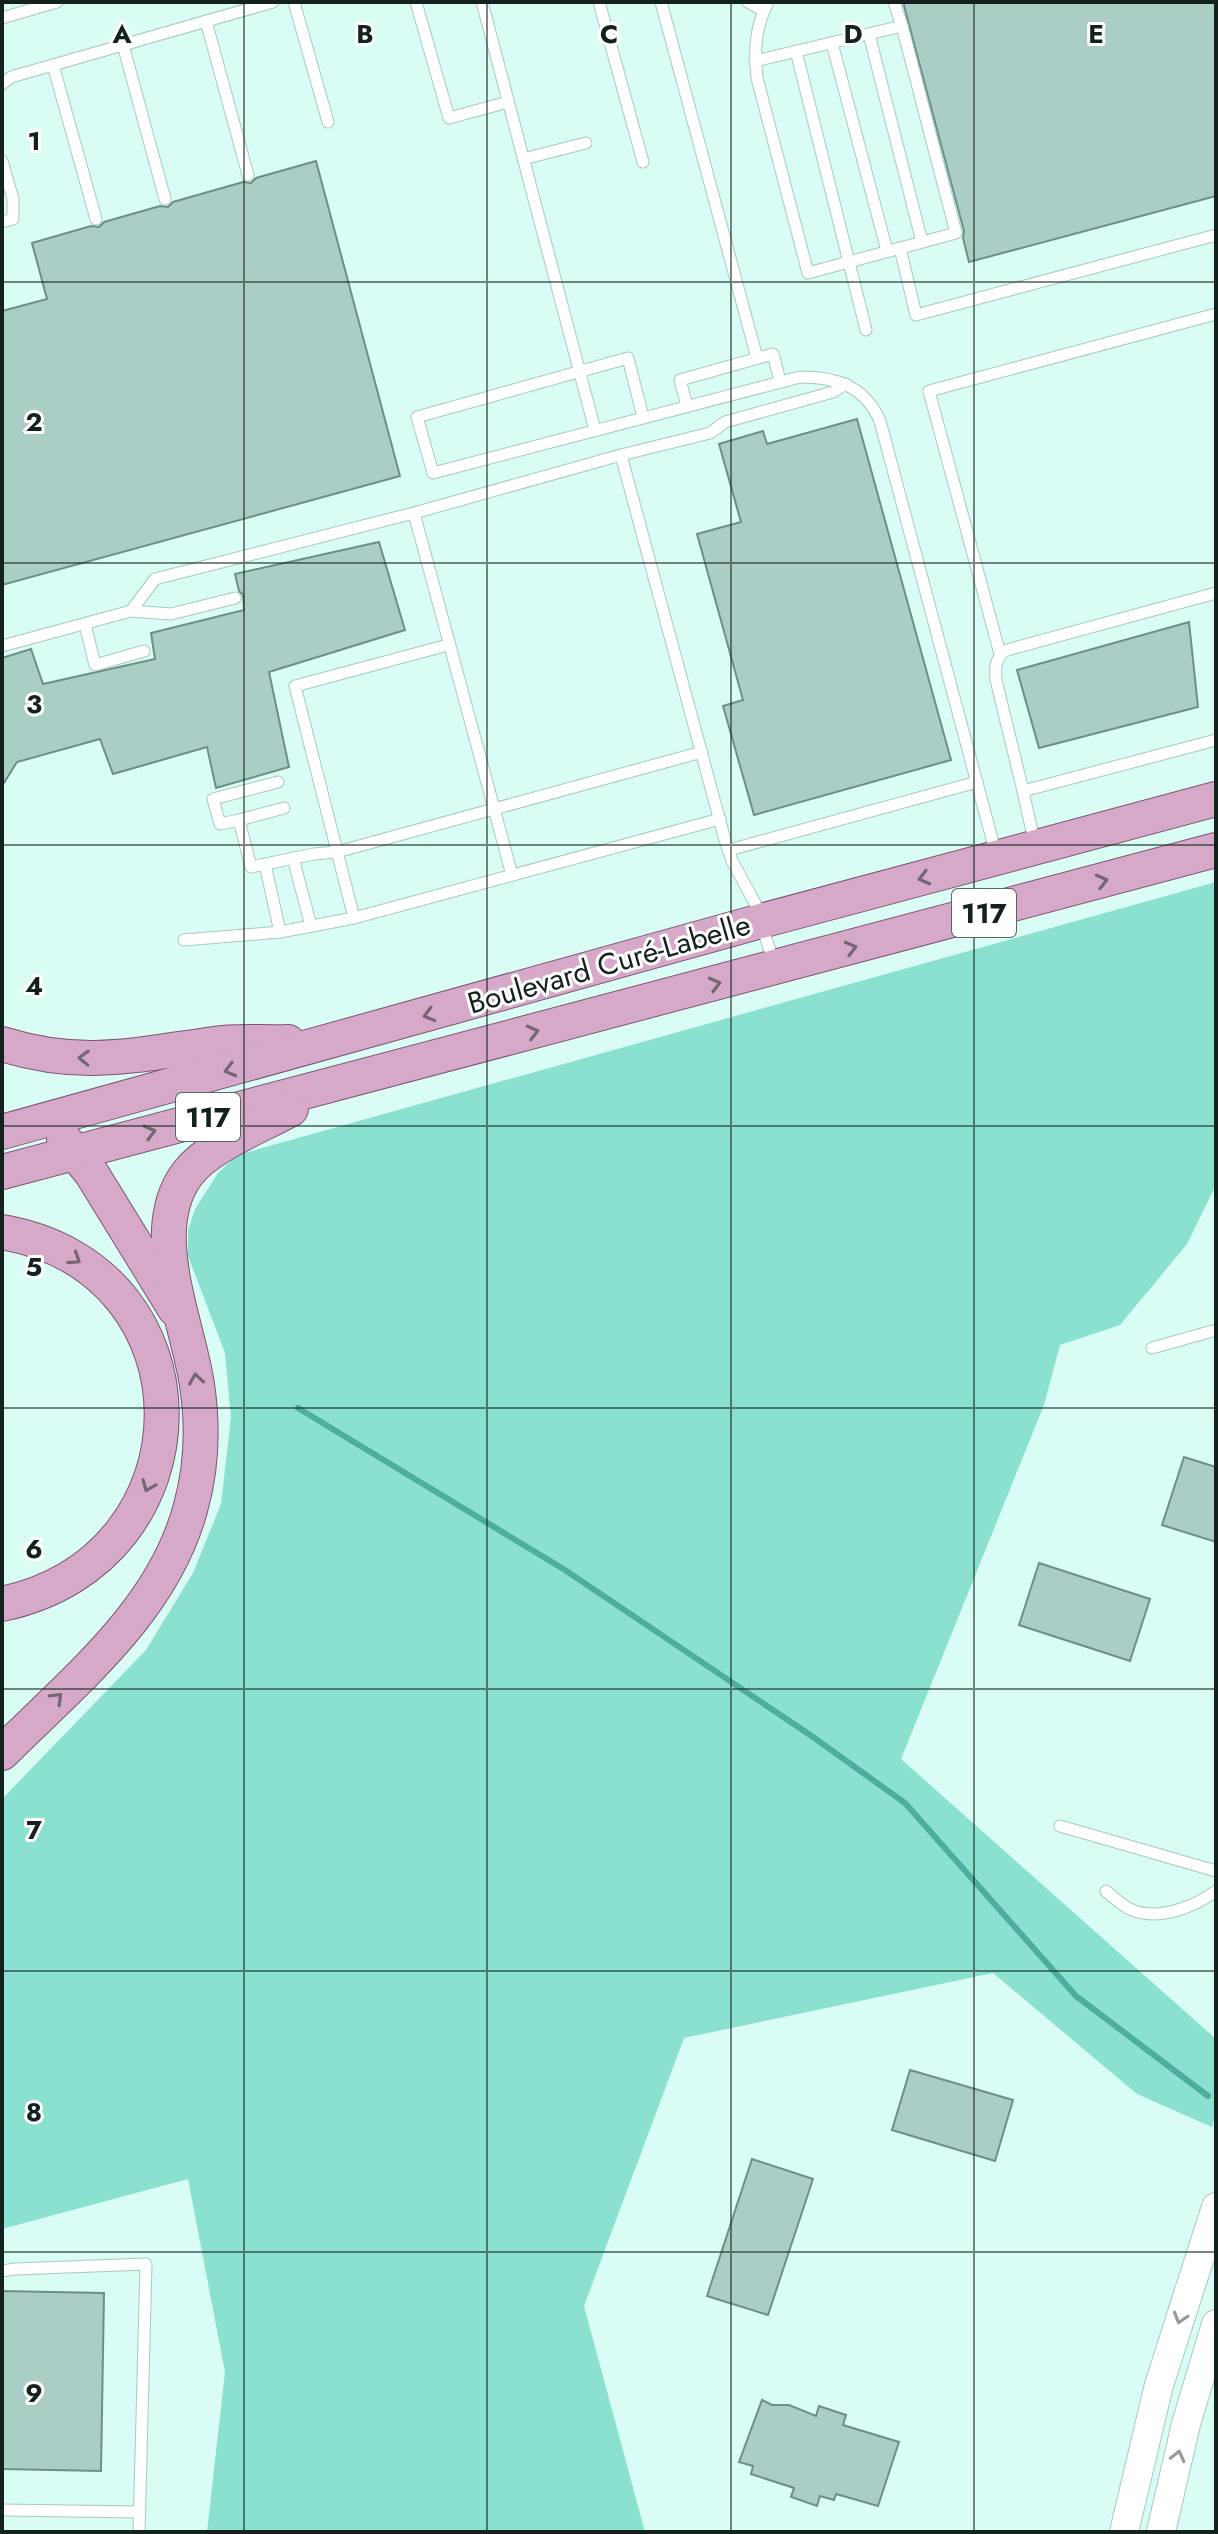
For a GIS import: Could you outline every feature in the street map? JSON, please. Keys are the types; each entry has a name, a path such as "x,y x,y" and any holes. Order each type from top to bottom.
{"main road":[{"name":"Boulevard Curé-Labelle","path":"2,1132 761,921 1216,799"},
{"name":"Boulevard Curé-Labelle","path":"2,1172 1216,850"},
{"path":"2,1044 39,1053 97,1059 136,1057 217,1043 332,1042"},
{"path":"2,1753 127,1627 164,1576 178,1545 194,1493 201,1424 194,1365 181,1319 169,1230 176,1195 188,1174 214,1150 340,1082"},
{"path":"48,1120 92,1174 181,1319"},
{"path":"2,1232 62,1251 91,1270 119,1296 149,1346 158,1376 162,1417 157,1463 148,1490 115,1541 92,1563 65,1582 2,1604"}],"street":[{"path":"1124,2532 1159,2385 1216,2207"},
{"path":"1161,2532 1186,2424 1216,2324"}],"lane":[{"path":"2,18 57,2"},
{"path":"5,78 273,2"},
{"path":"294,2 328,122"},
{"path":"416,2 449,118 508,102"},
{"path":"482,2 595,430"},
{"path":"599,2 643,162"},
{"path":"661,2 757,358"},
{"path":"748,2 766,6 756,30 757,78 808,273 956,233 894,2"},
{"path":"206,21 248,175"},
{"path":"755,61 902,26"},
{"path":"869,34 922,242"},
{"path":"832,43 887,251"},
{"path":"123,45 165,199"},
{"path":"796,51 866,330"},
{"path":"53,65 96,219"},
{"path":"523,159 586,143"},
{"path":"2,161 13,199 13,219 2,222"},
{"path":"900,248 916,315 1216,235"},
{"path":"1000,654 929,391 1216,314"},
{"path":"687,406 680,380 757,358 773,354 780,381"},
{"path":"643,417 628,358 417,417 433,473 780,381 815,377 846,384 865,395 880,421 998,858"},
{"path":"131,611 155,579 710,433 725,422 833,392 846,384"},
{"path":"621,455 729,850 738,874 749,889 776,969"},
{"path":"414,513 512,875"},
{"path":"1036,849 996,680 996,661 1000,654 1216,593"},
{"path":"2,646 131,611 171,614 235,598"},
{"path":"85,624 95,665 144,651"},
{"path":"354,918 295,686 448,645"},
{"path":"1023,791 1216,740"},
{"path":"239,820 251,867 337,852 702,752"},
{"path":"278,782 213,799 220,824 284,808"},
{"path":"729,850 977,782"},
{"path":"184,940 280,932 354,918 720,819"},
{"path":"293,858 311,926"},
{"path":"265,864 280,932"},
{"path":"1152,1348 1216,1330"},
{"path":"1060,1826 1216,1871"},
{"path":"1106,1891 1128,1909 1158,1915 1203,1900 1216,1891"},
{"path":"2,2271 146,2264 139,2532"},
{"path":"2,2510 140,2512"}],"green space":[{"path":"1216,882 1216,1185 1187,1244 1120,1325 1060,1345 1044,1405 901,1759 1216,2039 1216,2113 1212,2127 1137,2094 993,1973 684,2038 584,2306 645,2532 207,2532 225,2372 188,2179 2,2229 2,1799 146,1650 193,1573 221,1504 231,1417 225,1353 188,1256 188,1230 195,1209 218,1173 237,1155"}],"building":[{"path":"903,2 1216,2 1216,196 969,262 964,231"},
{"path":"316,161 400,476 2,585 2,311 47,299 32,243 91,226 99,227 104,222 160,206 168,207 173,202 243,182 251,183 256,178"},
{"path":"857,419 951,760 754,815 723,706 743,700 697,534 741,522 719,444 763,431 767,444"},
{"path":"379,542 405,630 269,672 289,767 216,788 207,747 113,774 100,739 17,762 2,786 2,658 31,649 43,684 155,659 151,633 244,610 243,595 235,574"},
{"path":"1189,622 1198,707 1039,748 1017,670"},
{"path":"1184,1457 1216,1467 1216,1542 1162,1525"},
{"path":"1039,1563 1150,1599 1130,1661 1019,1625"},
{"path":"910,2070 1013,2100 995,2161 892,2130"},
{"path":"752,2159 813,2179 768,2315 707,2296"},
{"path":"2,2291 104,2293 101,2471 2,2469"},
{"path":"762,2400 772,2405 789,2405 816,2416 819,2406 846,2415 843,2425 899,2442 878,2506 836,2494 834,2500 820,2496 817,2506 791,2497 794,2488 751,2474 753,2466 739,2462"}],"waterway":[{"path":"298,1408 565,1570 813,1737 905,1803 1076,1996 1208,2096"}]}
